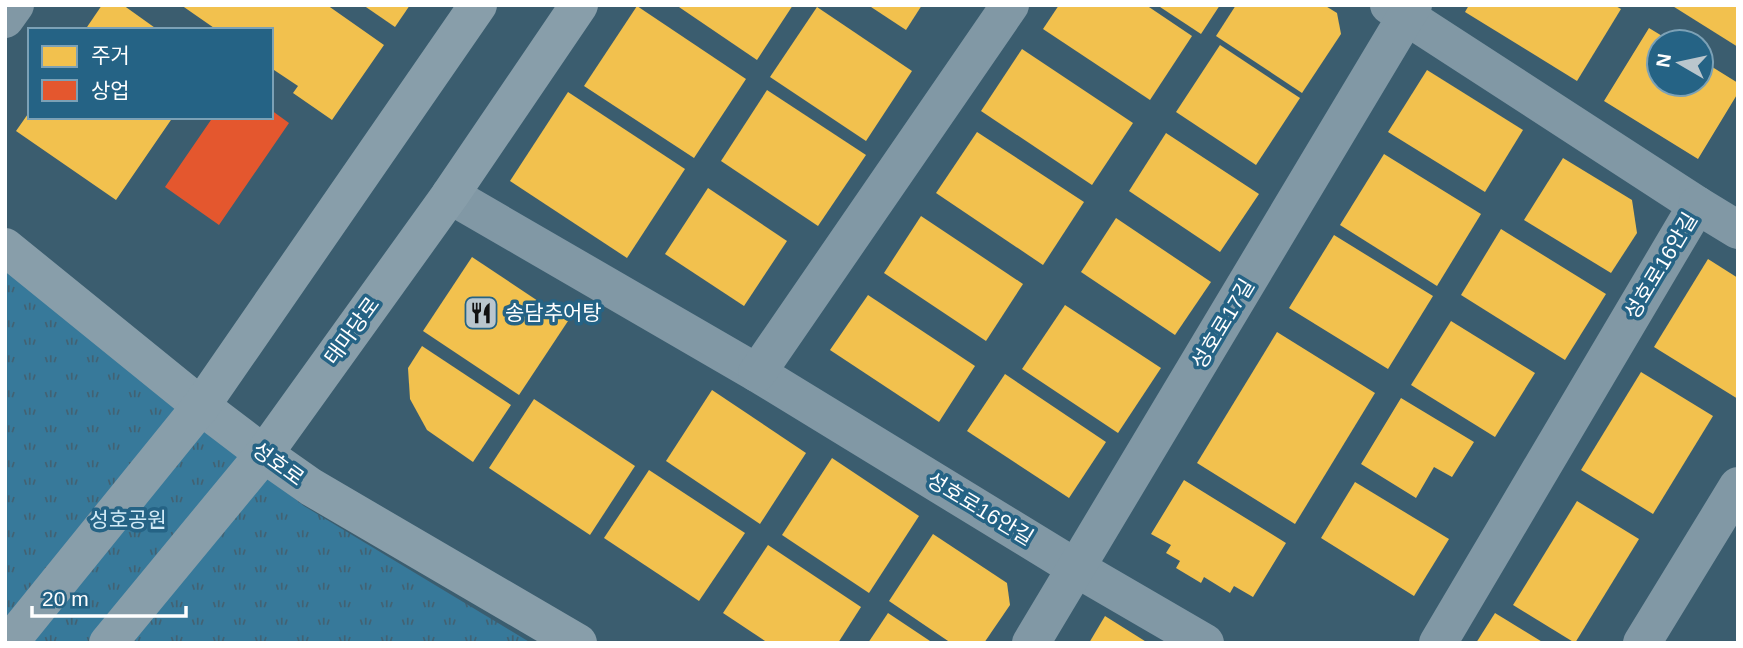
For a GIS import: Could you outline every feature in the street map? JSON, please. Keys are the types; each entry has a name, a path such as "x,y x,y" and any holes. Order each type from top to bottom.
{"street":[{"path":"5,19 15,5"},
{"path":"9,643 201,406 478,5"},
{"name":"태마당로","path":"108,643 264,454 450,195 579,5"},
{"path":"757,373 1010,5"},
{"name":"성호로16안길","path":"1403,9 1697,205 1438,643"},
{"name":"성호로17길","path":"1031,643 1403,9"},
{"name":"성호로16안길","path":"450,195 757,373 1076,568 1205,643"},
{"path":"1697,205 1738,230"},
{"name":"성호로","path":"5,247 201,406 311,487 578,643"},
{"path":"1643,643 1738,486"}],"green space":[{"name":"성호공원","path":"5,268 304,506 531,643 5,643"}],"building: 주거":[{"path":"102,5 123,5 155,28 86,28"},
{"path":"181,5 327,5 384,45 332,120 293,93 298,86 273,69 273,28 214,28"},
{"path":"363,5 410,5 395,27"},
{"path":"676,5 793,5 757,60"},
{"path":"868,5 922,5 906,30"},
{"path":"1059,5 1146,5 1192,36 1150,100 1043,29"},
{"path":"1157,5 1220,5 1201,34"},
{"path":"1236,5 1324,5 1337,13 1341,34 1302,93 1216,36"},
{"path":"1469,5 1614,5 1621,9 1577,81 1465,12"},
{"path":"1671,5 1738,5 1738,47 1715,33 1715,28 1708,28"},
{"path":"637,6 746,79 694,158 584,86"},
{"path":"817,7 912,71 866,141 770,77"},
{"path":"1645,34 1645,98 1715,98 1715,69 1738,83 1738,93 1698,159 1604,101"},
{"path":"1220,45 1300,98 1256,165 1176,112"},
{"path":"1022,49 1133,123 1092,185 981,111"},
{"path":"1427,70 1523,130 1485,192 1388,132"},
{"path":"767,90 866,155 818,226 721,161"},
{"path":"568,92 685,169 627,258 510,181"},
{"path":"28,114 28,119 172,119 116,200 16,131"},
{"path":"977,132 1084,202 1043,265 936,193"},
{"path":"1166,133 1259,194 1220,252 1129,191"},
{"path":"1384,154 1481,214 1437,286 1340,225"},
{"path":"1563,158 1632,200 1637,233 1611,273 1524,220"},
{"path":"708,188 787,241 744,306 665,254"},
{"path":"921,216 1023,284 986,341 884,273"},
{"path":"1116,218 1211,282 1175,335 1081,272"},
{"path":"1501,229 1606,294 1565,360 1461,295"},
{"path":"1334,235 1433,296 1388,369 1289,308"},
{"path":"472,257 568,321 519,395 423,331"},
{"path":"1708,259 1738,278 1738,399 1654,347"},
{"path":"868,295 975,366 939,422 830,350"},
{"path":"1065,305 1161,368 1118,433 1022,369"},
{"path":"1451,321 1535,373 1495,437 1411,385"},
{"path":"1277,332 1375,393 1295,524 1197,463"},
{"path":"422,346 511,405 473,462 427,430 410,399 408,368"},
{"path":"1641,372 1713,416 1653,514 1581,470"},
{"path":"1005,374 1106,442 1069,498 967,431"},
{"path":"712,390 806,453 760,524 666,461"},
{"path":"1401,398 1474,442 1452,477 1434,467 1416,498 1361,464"},
{"path":"534,399 635,466 590,535 489,468"},
{"path":"832,458 919,516 869,593 782,535"},
{"path":"649,470 745,533 699,601 604,538"},
{"path":"1184,480 1286,543 1253,597 1234,586 1230,593 1204,577 1201,583 1176,568 1180,561 1166,553 1171,545 1151,534"},
{"path":"1355,482 1449,539 1414,596 1321,538"},
{"path":"1577,501 1639,539 1575,643 1513,605"},
{"path":"933,534 1007,583 1010,605 984,643 951,643 889,601"},
{"path":"768,545 861,607 838,643 768,643 723,613"},
{"path":"888,613 933,643 868,643"},
{"path":"1495,613 1544,643 1476,643"},
{"path":"1105,616 1148,643 1089,643"}],"building: 상업":[{"path":"273,111 289,123 219,225 165,187 212,119 273,119"}],"place":[{"name":"송담추어탕","path":"481,313"}]}
